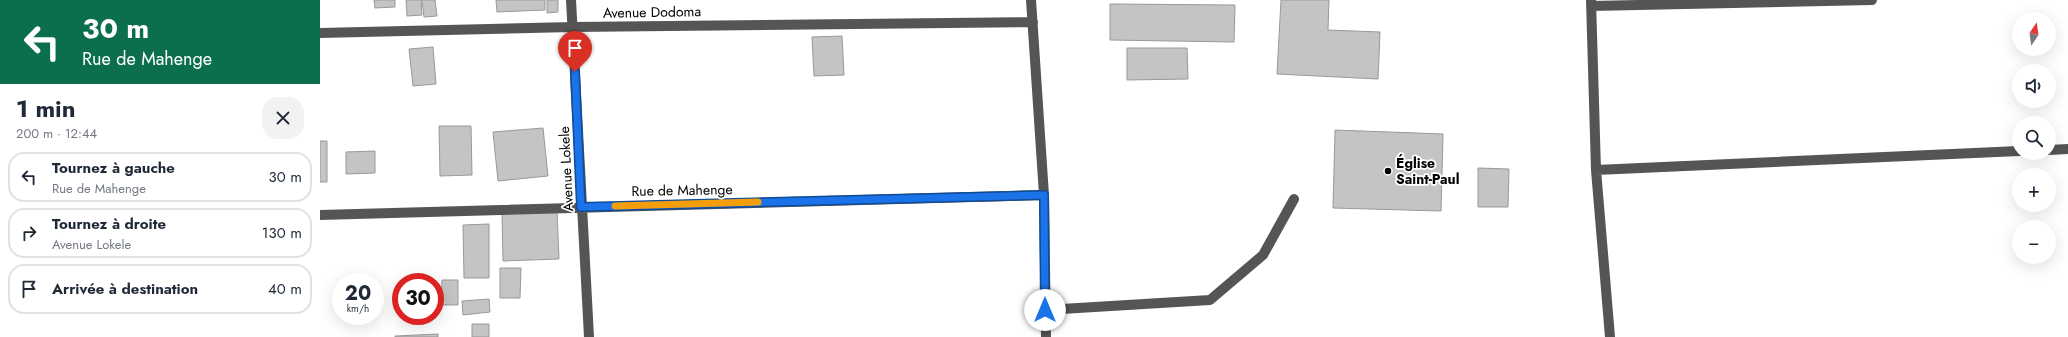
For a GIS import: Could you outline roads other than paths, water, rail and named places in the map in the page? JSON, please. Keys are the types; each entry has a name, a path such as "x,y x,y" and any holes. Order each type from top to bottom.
{"street":[{"name":"Avenue Lokele","path":"571,0 589,337"},
{"path":"1031,0 1044,195 1046,337"},
{"path":"1610,337 1596,170 1591,3 1872,0"},
{"name":"Avenue Dodoma","path":"320,33 573,27 1033,22"},
{"path":"2056,150 2068,149"},
{"path":"1596,170 2012,151"},
{"name":"Rue de Mahenge","path":"320,214 1044,195"},
{"path":"1045,310 1210,300 1263,255 1294,199"}],"place":[{"name":"Église Saint-Paul","path":"1388,171"}]}
